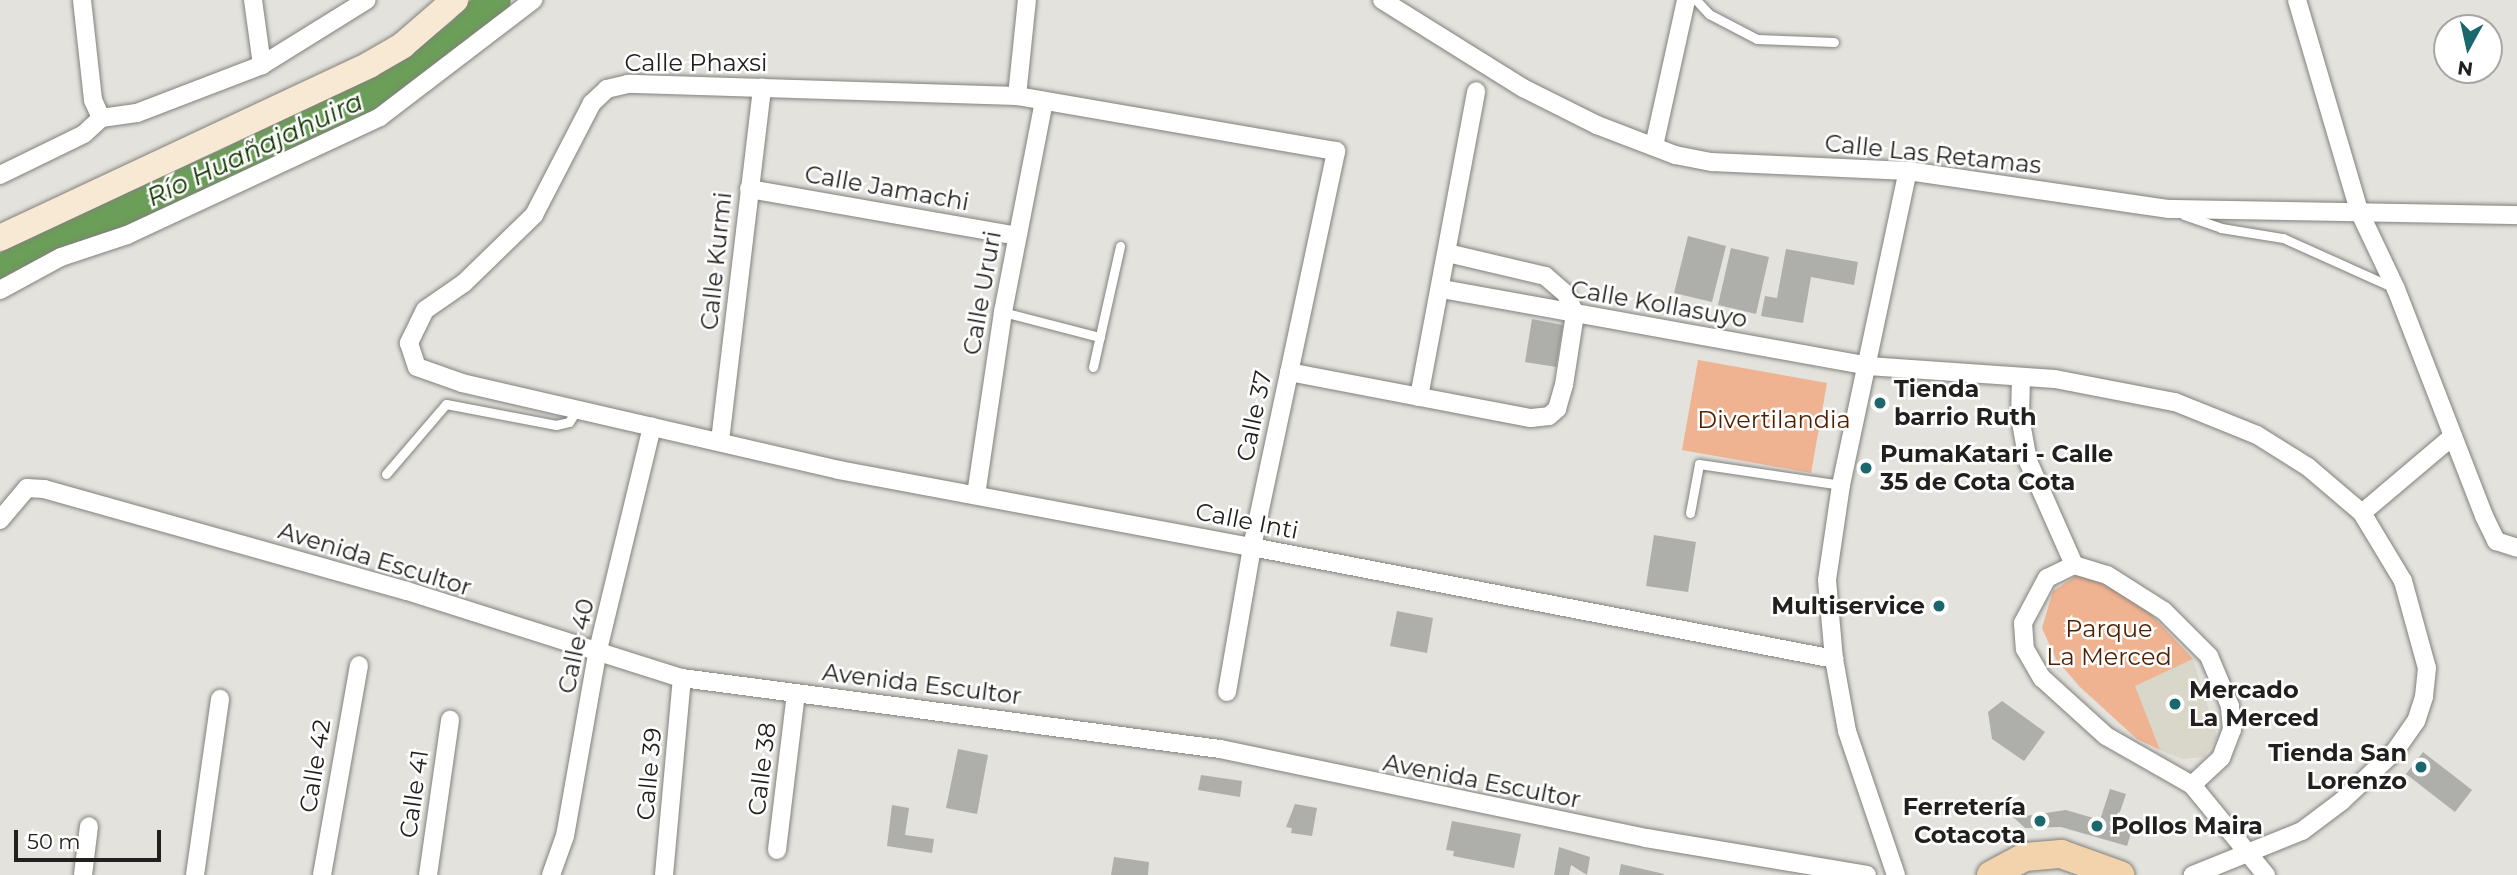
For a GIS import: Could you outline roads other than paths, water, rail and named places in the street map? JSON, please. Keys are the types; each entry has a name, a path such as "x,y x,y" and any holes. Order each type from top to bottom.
{"main road":[{"path":"0,238 369,65 403,45 455,0"},
{"path":"1991,875 2025,857 2061,854 2120,875"}],"street":[{"path":"82,0 93,100 102,118"},
{"path":"253,0 262,65"},
{"path":"0,174 84,134 102,118 137,113 262,65 367,0"},
{"path":"0,290 61,257 127,234 380,117 533,0"},
{"path":"1017,96 1027,0"},
{"name":"Calle Las Retamas","path":"1382,0 1524,88 1597,125 1654,146 1712,162 1908,172 2169,209 2517,215"},
{"path":"1654,146 1686,0"},
{"path":"2297,0 2359,211 2396,289 2496,541 2517,548"},
{"name":"Calle Phaxsi","path":"652,427 462,383 417,367 409,343 425,310 464,283 534,215 592,103 607,89 628,84 1017,96 1336,151"},
{"name":"Calle Kurmi","path":"720,441 762,87"},
{"path":"1419,397 1442,289 1476,91"},
{"name":"Calle Ururi","path":"976,495 1003,312 1044,101"},
{"name":"Calle 37","path":"1227,692 1252,547 1336,151"},
{"path":"1896,875 1847,731 1834,659 1827,580 1841,485 1908,172"},
{"name":"Calle Jamachi","path":"749,189 1017,236"},
{"path":"1289,372 1531,418 1549,416 1558,409 1575,314 1566,294 1545,276 1448,253"},
{"name":"Calle Kollasuyo","path":"1442,289 1868,366 2021,377 2175,402 2257,435 2308,467 2362,513 2403,581 2427,668 2416,721 2395,751 2342,801 2302,831 2193,875"},
{"path":"2021,377 2020,417 2028,461 2074,565 2138,591 2209,656 2230,706 2232,730 2221,758 2192,785"},
{"name":"Calle Inti","path":"652,427 839,470 1834,659"},
{"name":"Calle 40","path":"551,875 565,836 597,654 652,427"},
{"path":"2362,513 2453,436"},
{"name":"Avenida Escultor","path":"0,520 27,488 44,489 407,591 597,654 682,678 1220,749 1646,838 1867,875"},
{"path":"2074,565 2047,578 2023,623 2025,649 2032,664 2056,694 2106,737 2192,785 2246,855 2266,875"},
{"name":"Calle 42","path":"322,875 359,665"},
{"name":"Calle 39","path":"664,875 682,678"},
{"name":"Calle 38","path":"777,850 796,694"},
{"path":"195,875 220,699"},
{"name":"Calle 41","path":"428,875 450,720"},
{"path":"83,875 89,826"}],"lane":[{"path":"1696,0 1709,14 1756,38 1834,42"},
{"path":"2169,209 2221,228 2283,238 2396,289"},
{"path":"1093,367 1120,246"},
{"path":"1003,312 1100,337"},
{"path":"386,474 446,404 556,425 569,422 577,409"},
{"path":"1690,513 1699,464 1841,485"}],"waterway":[{"name":"Río Huañajahuira","path":"0,273 25,256 224,167 402,80 463,34 493,0"}],"place":[{"name":"Tienda barrio Ruth","path":"1880,403"},
{"name":"PumaKatari - Calle 35 de Cota Cota","path":"1866,468"},
{"name":"Multiservice","path":"1939,606"},
{"name":"Mercado La Merced","path":"2175,704"},
{"name":"Tienda San Lorenzo","path":"2421,767"},
{"name":"Ferretería Cotacota","path":"2040,821"},
{"name":"Pollos Maira","path":"2097,826"}],"park label":[{"name":"Divertilandia","path":"1774,420"},
{"name":"Parque La Merced","path":"2109,643"}]}
